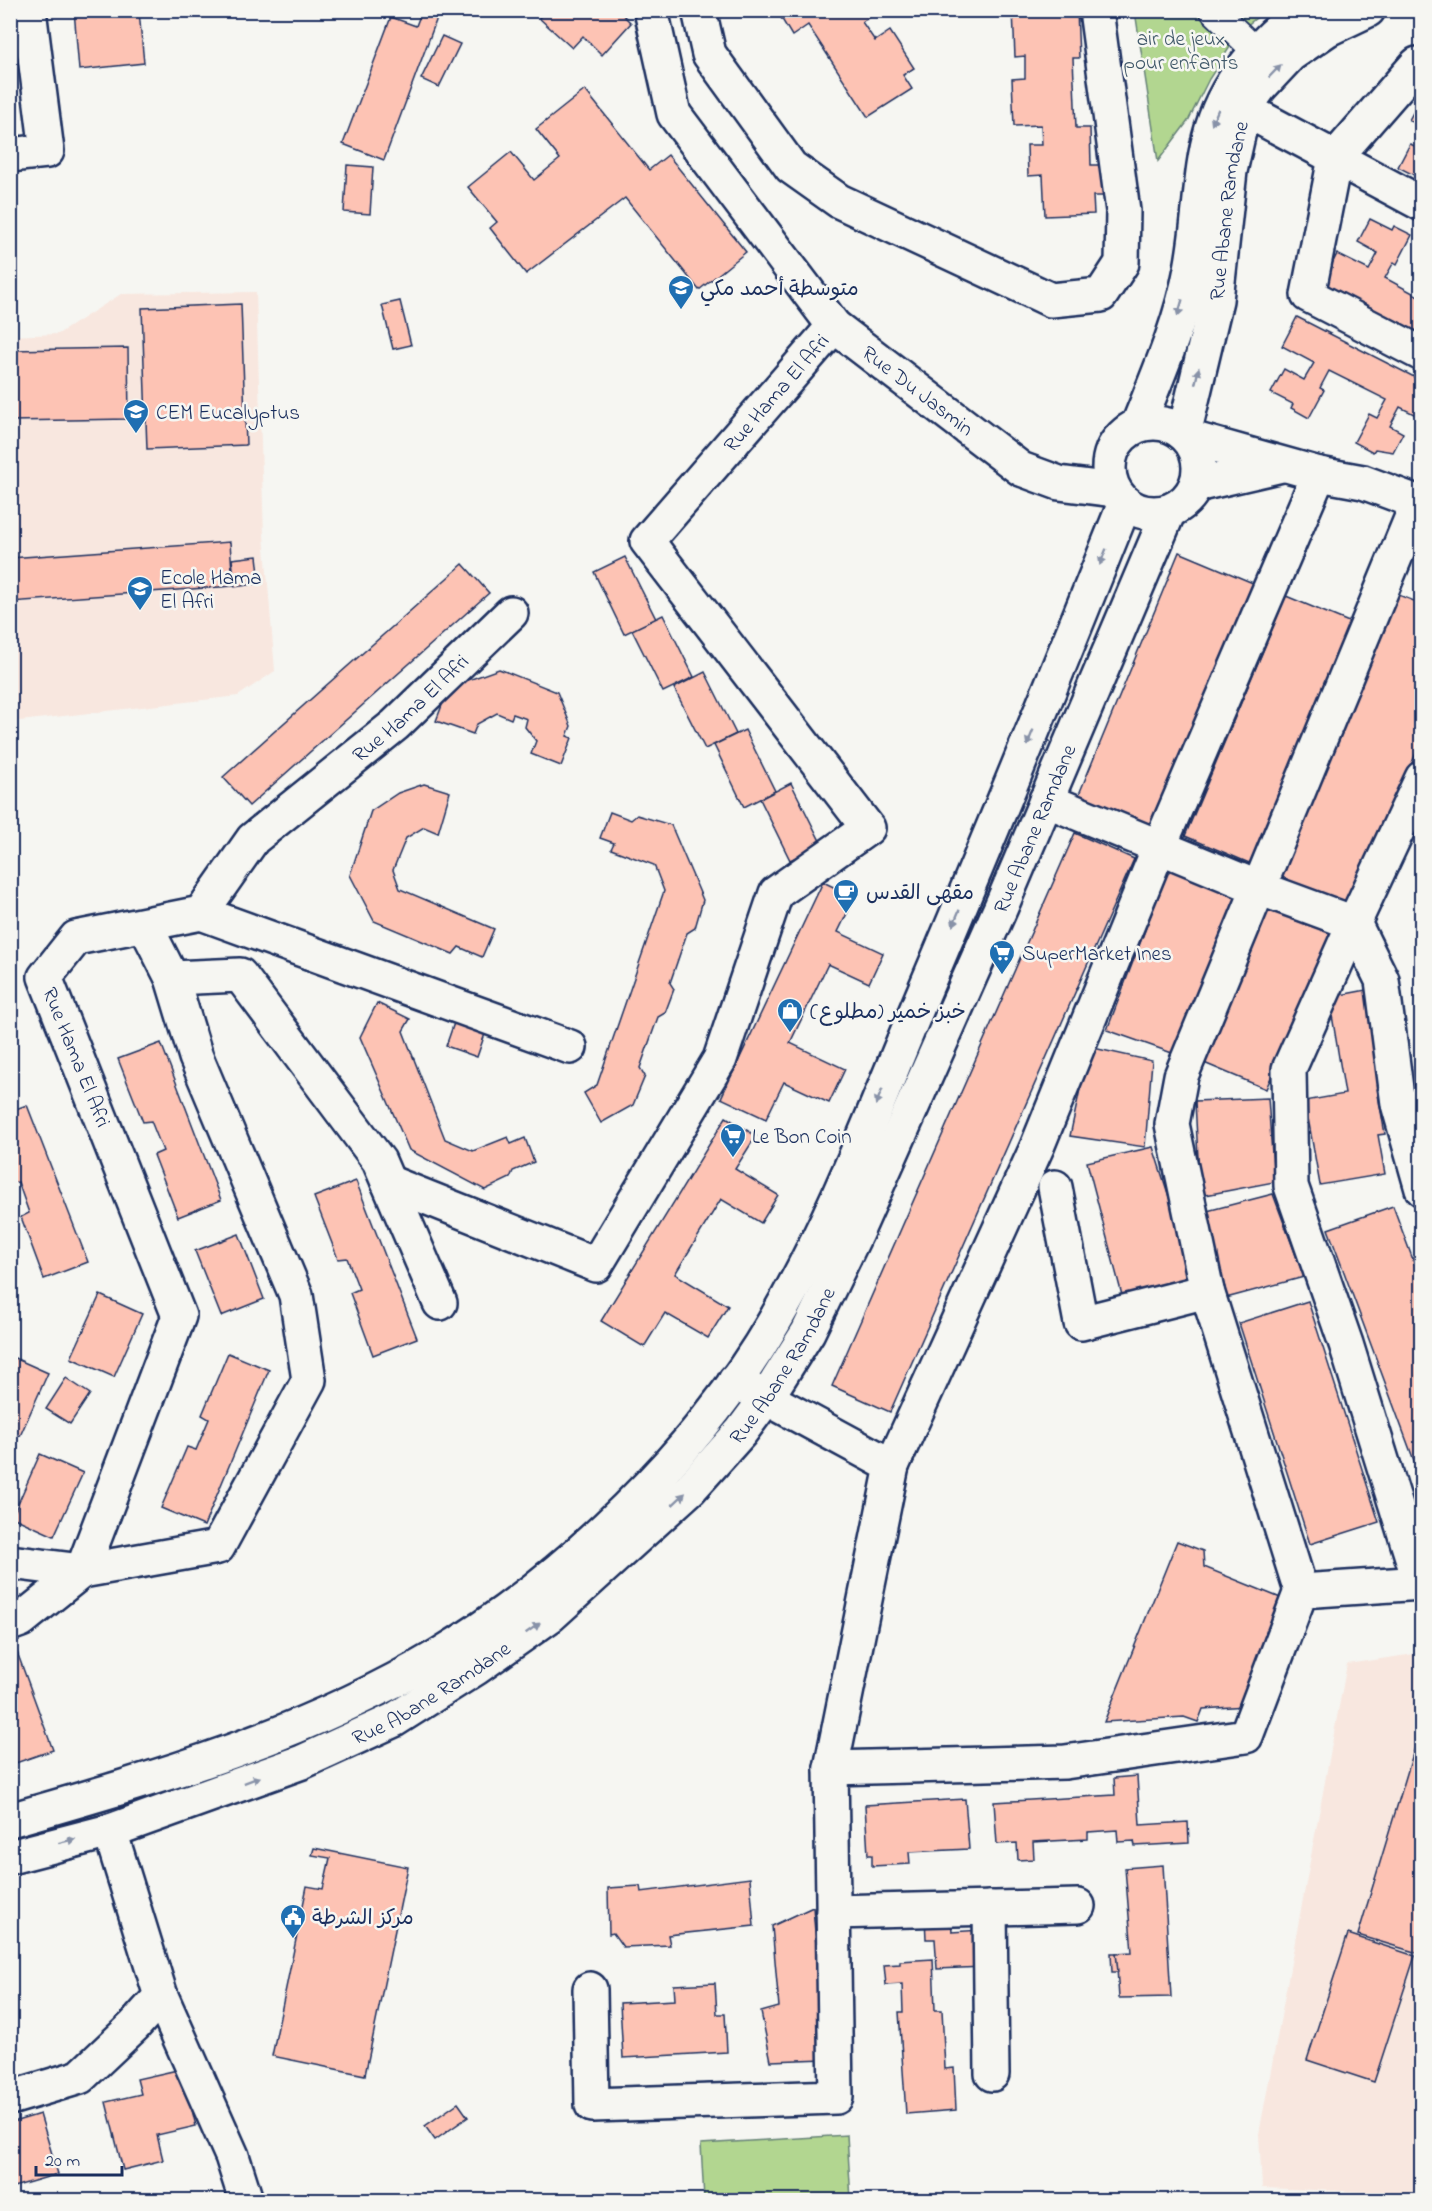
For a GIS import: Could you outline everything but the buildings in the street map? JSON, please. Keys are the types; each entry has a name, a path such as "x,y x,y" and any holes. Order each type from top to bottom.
{"street":[{"path":"10,155 47,151 29,10"},
{"name":"Rue Du Jasmin","path":"651,10 674,114 834,326 1021,469 1059,483 1119,496"},
{"path":"699,10 709,54 791,167 839,201 1051,300 1101,296 1122,264 1124,211 1096,10"},
{"path":"1213,10 1257,51"},
{"path":"1138,425 1157,376 1191,270 1204,155 1210,128 1223,98 1257,51 1267,40 1306,10"},
{"name":"Rue Abane Ramdane","path":"1186,435 1216,300 1230,171 1244,109 1260,87 1290,55 1328,29 1368,10"},
{"path":"1422,66 1417,64 1335,158 1308,295 1422,354"},
{"path":"1244,109 1422,204"},
{"name":"Rue Hama El Afri","path":"387,1182 597,1265 720,1059 776,893 868,828 647,541 834,326"},
{"path":"831,1768 1065,1762 1246,1736 1301,1591 1207,1291 1172,1124 1181,1076 1418,495 1286,465 1186,435 1162,423 1138,425 1121,436 1111,452 1108,471 1119,496 1146,512 1169,511 1185,500 1196,485 1199,468 1196,451 1186,435"},
{"path":"1196,485 1286,465"},
{"path":"590,1989 592,2105 836,2097 831,1768 892,1466 1037,1147 1160,845 1319,474"},
{"path":"10,1820 178,1772 268,1738 351,1701 438,1656 504,1612 623,1510 678,1452 735,1382 773,1324 818,1241 1006,799 1119,496"},
{"name":"Rue Abane Ramdane","path":"10,1857 110,1831 302,1762 393,1720 476,1668 551,1616 690,1489 741,1432 767,1397 808,1332 856,1233 1046,800 1169,511"},
{"name":"Rue Hama El Afri","path":"82,1571 179,1316 45,976 76,938 201,913 253,839 395,725 511,614"},
{"path":"1301,1591 1421,1583 1346,1344 1291,1186 1289,1069 1422,778"},
{"path":"1046,800 1160,845 1259,888 1354,923 1382,980 1398,1104 1422,1189"},
{"path":"201,913 570,1047"},
{"path":"10,1562 82,1571 218,1547 309,1380 296,1295 196,1057 172,978 145,925"},
{"path":"172,978 240,975 379,1161 440,1303"},
{"path":"1055,1187 1081,1323 1207,1291"},
{"path":"735,1382 767,1397 892,1466"},
{"path":"10,1624 21,1620 82,1571"},
{"path":"110,1831 161,1996 232,2156 246,2200"},
{"path":"833,1912 1078,1906"},
{"path":"990,1908 992,2074"},
{"path":"10,2098 80,2076 134,2026 161,1996"}],"shaded area":[{"path":"256,292 264,535 275,671 238,696 11,722 10,336 58,334 121,294"},
{"path":"1421,1653 1421,2194 1262,2188 1259,2134 1347,1664"}],"green space":[{"name":"air de jeux pour enfants","path":"1135,11 1265,11 1241,30 1209,79 1188,121 1158,161"},
{"path":"847,2135 851,2200 704,2200 701,2144"}],"place":[{"name":"متوسطة أحمد مكي","path":"681,311"},
{"name":"CEM Eucalyptus","path":"136,435"},
{"name":"Ecole Hama El Afri","path":"140,612"},
{"name":"مقهى القدس","path":"846,915"},
{"name":"SuperMarket Ines","path":"1002,976"},
{"name":"خبز خمير (مطلوع)","path":"790,1034"},
{"name":"Le Bon Coin","path":"733,1159"},
{"name":"مركز الشرطة","path":"293,1940"}]}
